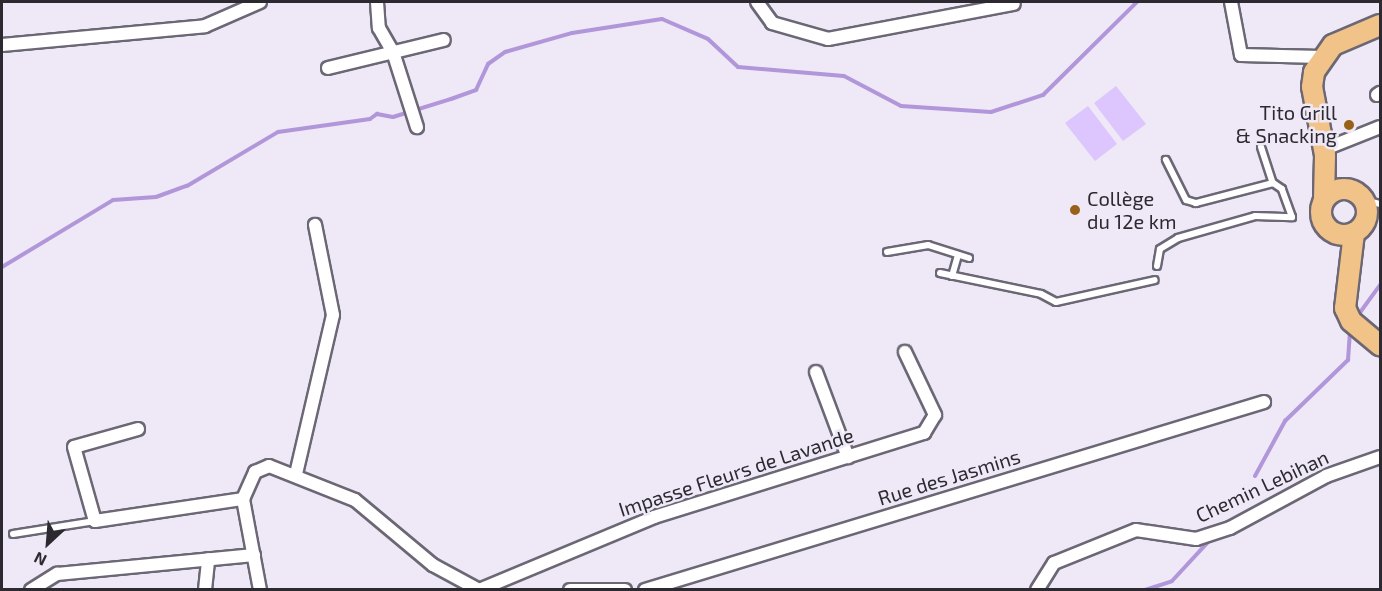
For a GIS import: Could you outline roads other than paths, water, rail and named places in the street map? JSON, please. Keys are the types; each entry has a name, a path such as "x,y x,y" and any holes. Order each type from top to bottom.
{"main road":[{"path":"1346,234 1322,220 1325,152 1312,87 1321,57 1333,45 1380,25"},
{"path":"1325,152 1364,198 1365,222 1346,234"},
{"path":"1324,200 1335,191 1364,198"},
{"path":"1346,234 1348,275 1345,308 1362,331 1380,345"}],"street":[{"path":"2,45 205,26 260,2"},
{"path":"377,2 379,28 393,52 415,122"},
{"path":"757,2 772,23 828,39 1014,4"},
{"path":"1232,2 1240,55 1321,57"},
{"path":"328,68 444,40"},
{"path":"1325,152 1380,127"},
{"path":"296,474 333,315 315,225"},
{"name":"Impasse Fleurs de Lavande","path":"479,590 654,517 848,457 930,428 935,415 905,352"},
{"path":"816,372 848,457"},
{"name":"Rue des Jasmins","path":"645,590 1264,402"},
{"path":"138,429 74,447 95,521 243,499"},
{"name":"Chemin Lebihan","path":"1037,590 1053,564 1136,530 1196,539 1230,528 1326,476 1380,457"},
{"path":"260,590 243,499 255,472 269,466 296,474 355,500 433,565 479,590"},
{"path":"31,590 57,574 254,555"},
{"path":"205,590 207,559"},
{"path":"570,590 625,590"}],"lane":[{"path":"1157,266 1161,249 1178,238 1255,216 1292,217 1282,189 1273,183 1261,147"},
{"path":"1166,159 1179,194 1196,203 1273,183"},
{"path":"887,252 928,245 969,258"},
{"path":"952,276 958,255"},
{"path":"940,273 1041,294 1056,302 1155,279"},
{"path":"13,534 95,521"}],"waterway":[{"path":"2,267 113,200 156,197 187,186 278,132 370,119 377,114 393,117 451,99 476,90 488,64 505,52 572,33 662,19 708,39 738,67 844,76 901,106 991,112 1043,95 1137,2"},
{"path":"1356,318 1380,285"},
{"path":"1255,476 1285,421 1348,360 1350,330"},
{"path":"1145,590 1172,581 1208,542"}],"place":[{"name":"Tito Grill & Snacking","path":"1349,125"},
{"name":"Collège du 12e km","path":"1075,210"}]}
